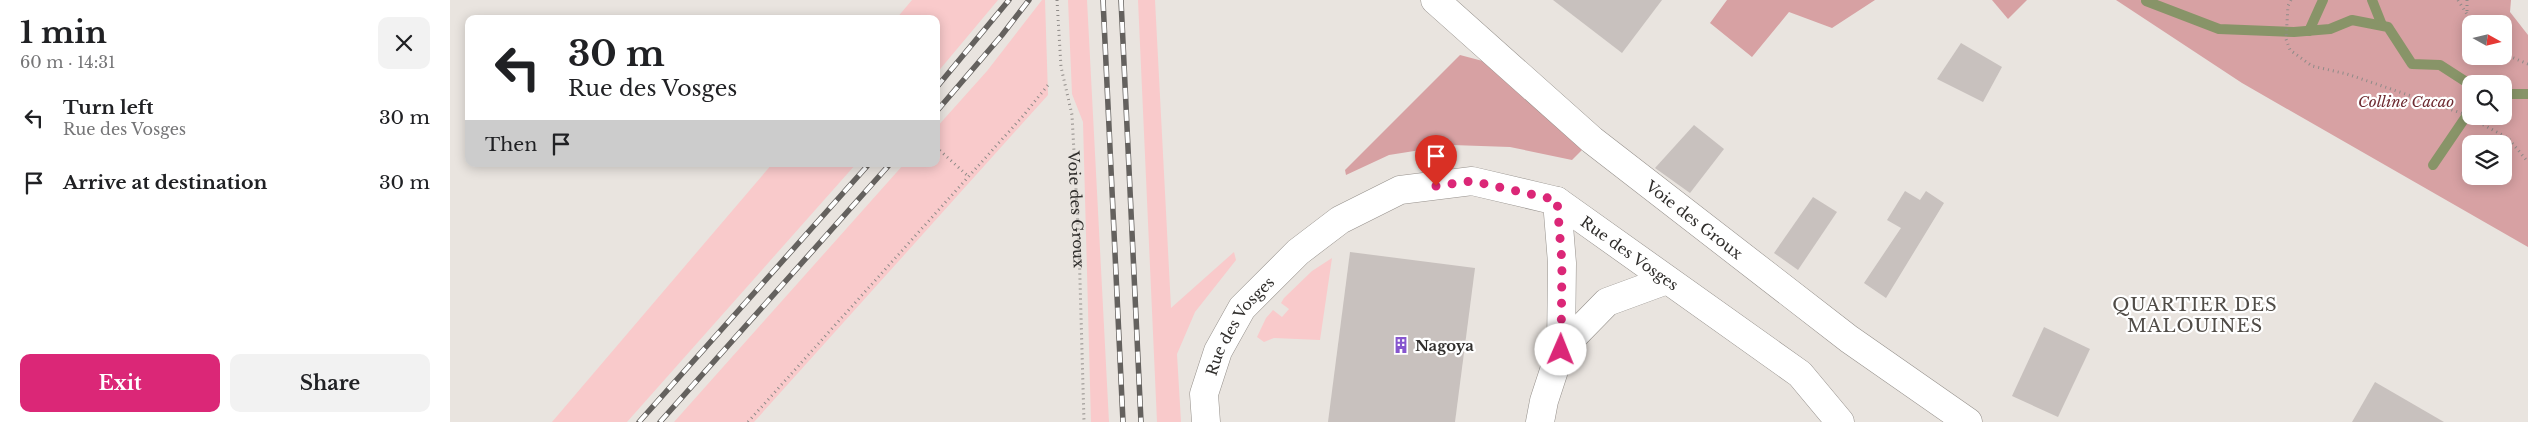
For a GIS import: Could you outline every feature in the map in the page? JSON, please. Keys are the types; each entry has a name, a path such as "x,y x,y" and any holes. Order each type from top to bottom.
{"street":[{"name":"Voie des Groux","path":"1435,0 1592,140 1849,339 1968,422"},
{"name":"Rue des Vosges","path":"1206,422 1204,394 1218,351 1242,308 1298,252 1340,220 1400,190 1472,181 1557,200 1800,374 1840,422"},
{"path":"1540,422 1544,401 1561,350 1562,263 1557,200"},
{"path":"1561,350 1607,302 1668,280"}],"path":[{"name":"Voie des Groux","path":"1057,0 1061,67 1072,115 1079,245 1084,422"},
{"path":"2291,0 2288,6 2286,39 2290,50 2312,66 2347,74 2460,113 2508,138 2528,162"},
{"path":"2458,0 2467,14"},
{"path":"2467,0 2467,14"},
{"path":"2512,57 2528,64"},
{"path":"748,422 969,177 1048,85"},
{"path":"940,151 969,177"}],"shaded area":[{"path":"912,0 998,0 940,69 940,15 899,15"},
{"path":"1042,0 1045,0 1048,95 754,422 674,422 901,167 940,167 940,124 987,71"},
{"path":"1068,0 1087,0 1109,422 1091,422 1083,122 1072,94"},
{"path":"1138,0 1155,0 1171,308 1234,252 1236,260 1195,312 1177,354 1181,422 1157,422"},
{"path":"769,167 853,167 627,422 552,422"},
{"path":"1332,258 1320,340 1274,338 1264,342 1257,337 1266,318 1273,310 1282,317 1289,309 1281,303 1284,298 1312,271"}],"green space":[{"path":"1727,0 1875,0 1832,28 1789,12 1752,57 1710,23"},
{"path":"1992,0 2027,0 2008,19"},
{"name":"Colline Cacao","path":"2116,0 2511,0 2510,12 2528,35 2528,247 2242,83"},
{"path":"1460,55 1509,68 1590,142 1572,160 1510,147 1452,145 1389,155 1346,175 1345,170"}],"building":[{"path":"1553,0 1662,0 1622,53"},
{"path":"1961,43 2002,67 1983,102 1937,79"},
{"path":"1694,125 1724,149 1690,193 1655,168"},
{"path":"1905,191 1920,200 1926,191 1944,203 1886,298 1864,283 1901,228 1887,220"},
{"path":"1813,197 1837,212 1798,270 1774,253"},
{"name":"Nagoya","path":"1350,252 1475,268 1455,422 1328,422"},
{"path":"2044,327 2090,349 2058,417 2012,396"},
{"path":"2375,382 2444,422 2352,422"}],"waterway":[{"path":"2309,31 2323,0"},
{"path":"2372,0 2382,25"},
{"path":"2146,1 2219,29 2294,32 2330,29 2352,20 2388,27 2412,64 2440,65 2462,79"},
{"path":"2512,94 2528,94"},
{"path":"2433,165 2462,122"}],"railway":[{"path":"940,83 1009,0"},
{"path":"940,107 1002,35 1029,0"},
{"path":"1103,0 1123,422"},
{"path":"1121,0 1141,422"},
{"path":"639,422 866,167"},
{"path":"660,422 887,167"}],"place":[{"name":"Nagoya","path":"1401,345"}],"district":[{"name":"QUARTIER DES MALOUINES","path":"2195,315"}],"route":[{"path":"1436,186 1472,181 1557,200 1562,263 1561,350"}]}
